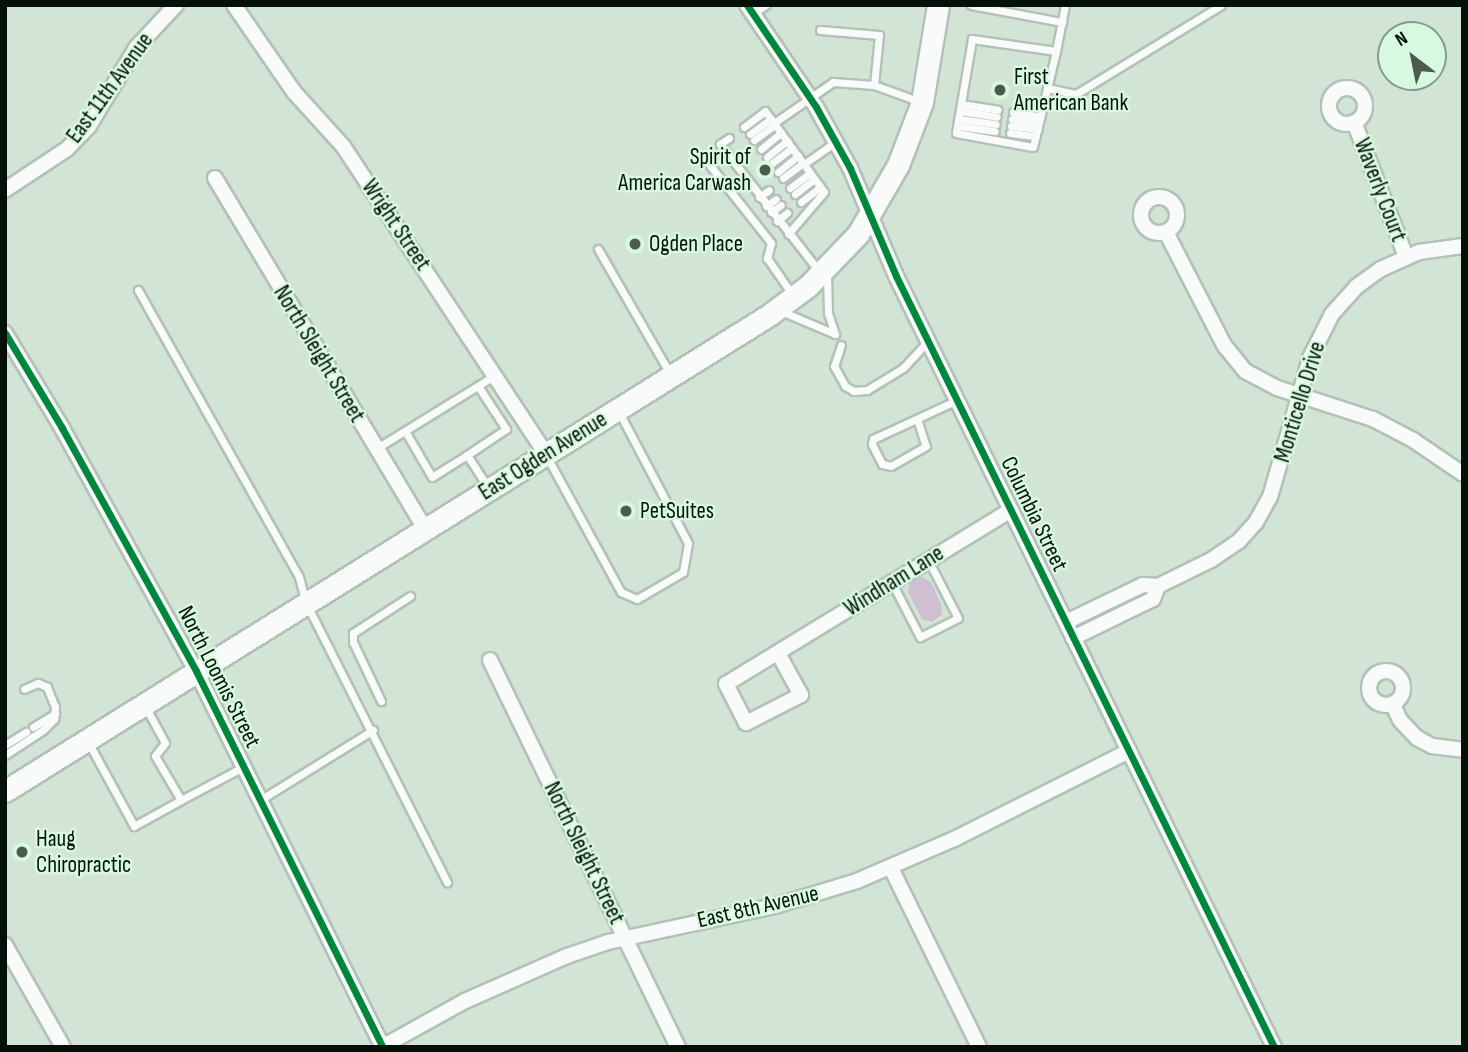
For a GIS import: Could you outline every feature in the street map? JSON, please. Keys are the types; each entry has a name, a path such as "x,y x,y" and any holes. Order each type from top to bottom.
{"main road":[{"name":"East Ogden Avenue","path":"5,791 795,297 846,248 870,216 898,165 922,102 937,7"}],"street":[{"name":"East 11th Avenue","path":"5,190 67,149 89,126 136,48 176,5"},
{"name":"Wright Street","path":"234,5 294,92 343,146 546,454"},
{"name":"Columbia Street","path":"750,9 810,98 853,173 928,341 1274,1047"},
{"name":"Waverly Court","path":"1354,122 1406,257"},
{"name":"North Sleight Street","path":"215,178 425,529"},
{"path":"1167,232 1216,330 1236,363 1264,382 1373,419 1421,445 1463,474"},
{"name":"Monticello Drive","path":"1066,622 1143,585 1158,586 1227,551 1256,522 1276,481 1310,358 1332,314 1356,287 1381,269 1406,257 1463,246"},
{"name":"North Loomis Street","path":"5,333 62,428 197,671 382,1047"},
{"name":"Windham Lane","path":"778,653 801,695 746,723 726,684 1011,510"},
{"name":"Monticello Drive","path":"1073,638 1153,599 1158,586"},
{"name":"North Sleight Street","path":"490,660 678,1047"},
{"path":"1393,705 1399,720 1417,738 1432,746 1463,750"},
{"name":"East 8th Avenue","path":"382,1047 522,974 625,938 775,906 891,868 1129,751"},
{"path":"891,868 979,1047"},
{"path":"5,944 63,1047"}],"lane":[{"path":"750,9 766,5"},
{"path":"971,5 1062,22"},
{"path":"1056,51 972,39 956,134 1033,147 1056,51 1065,5"},
{"path":"1047,88 1076,94 1221,5"},
{"path":"820,30 879,35 874,85"},
{"path":"752,137 833,82 874,85 922,102"},
{"path":"744,127 765,111 824,192 788,234"},
{"path":"959,115 996,120 959,115"},
{"path":"1039,126 1011,122 1039,126"},
{"path":"761,149 781,133"},
{"path":"729,138 720,144 777,221 824,272 828,313 835,334 776,310"},
{"path":"780,175 836,142"},
{"path":"769,160 790,144"},
{"path":"728,155 737,148"},
{"path":"705,159 771,243 767,258 795,297"},
{"path":"737,167 746,160"},
{"path":"745,178 755,171"},
{"path":"793,191 812,176"},
{"path":"754,190 766,186 760,197"},
{"path":"801,202 820,187"},
{"path":"769,209 778,202"},
{"path":"777,221 787,214"},
{"path":"598,249 672,376"},
{"path":"138,290 299,577 306,603 373,730 447,882"},
{"path":"841,345 834,366 845,386 854,391 867,390 903,368 928,341"},
{"path":"377,449 496,375"},
{"path":"405,431 432,477 506,429 478,386"},
{"path":"917,419 926,446 891,466 882,464 872,444 873,439 957,400"},
{"path":"546,454 621,592 637,599 683,572 688,543 618,409"},
{"path":"467,455 489,489"},
{"path":"892,582 920,637 958,618 928,560"},
{"path":"381,701 353,642 353,633 410,596"},
{"path":"5,755 49,726 55,713 54,698 47,687 38,683 24,690"},
{"path":"144,704 165,743 155,756 181,800"},
{"path":"5,745 55,713"},
{"path":"260,800 373,730"},
{"path":"86,740 134,827 244,766"}],"shaded area":[{"path":"920,576 931,582 941,604 942,614 932,622 922,619 908,592 910,582"}],"cycle path":[{"path":"747,5 816,107 850,168 896,276 1274,1047"},
{"path":"5,333 62,428 196,671 383,1047"}],"place":[{"name":"First American Bank","path":"1000,90"},
{"name":"Spirit of America Carwash","path":"765,170"},
{"name":"Ogden Place","path":"635,244"},
{"name":"PetSuites","path":"626,511"},
{"name":"Haug Chiropractic","path":"22,852"}]}
